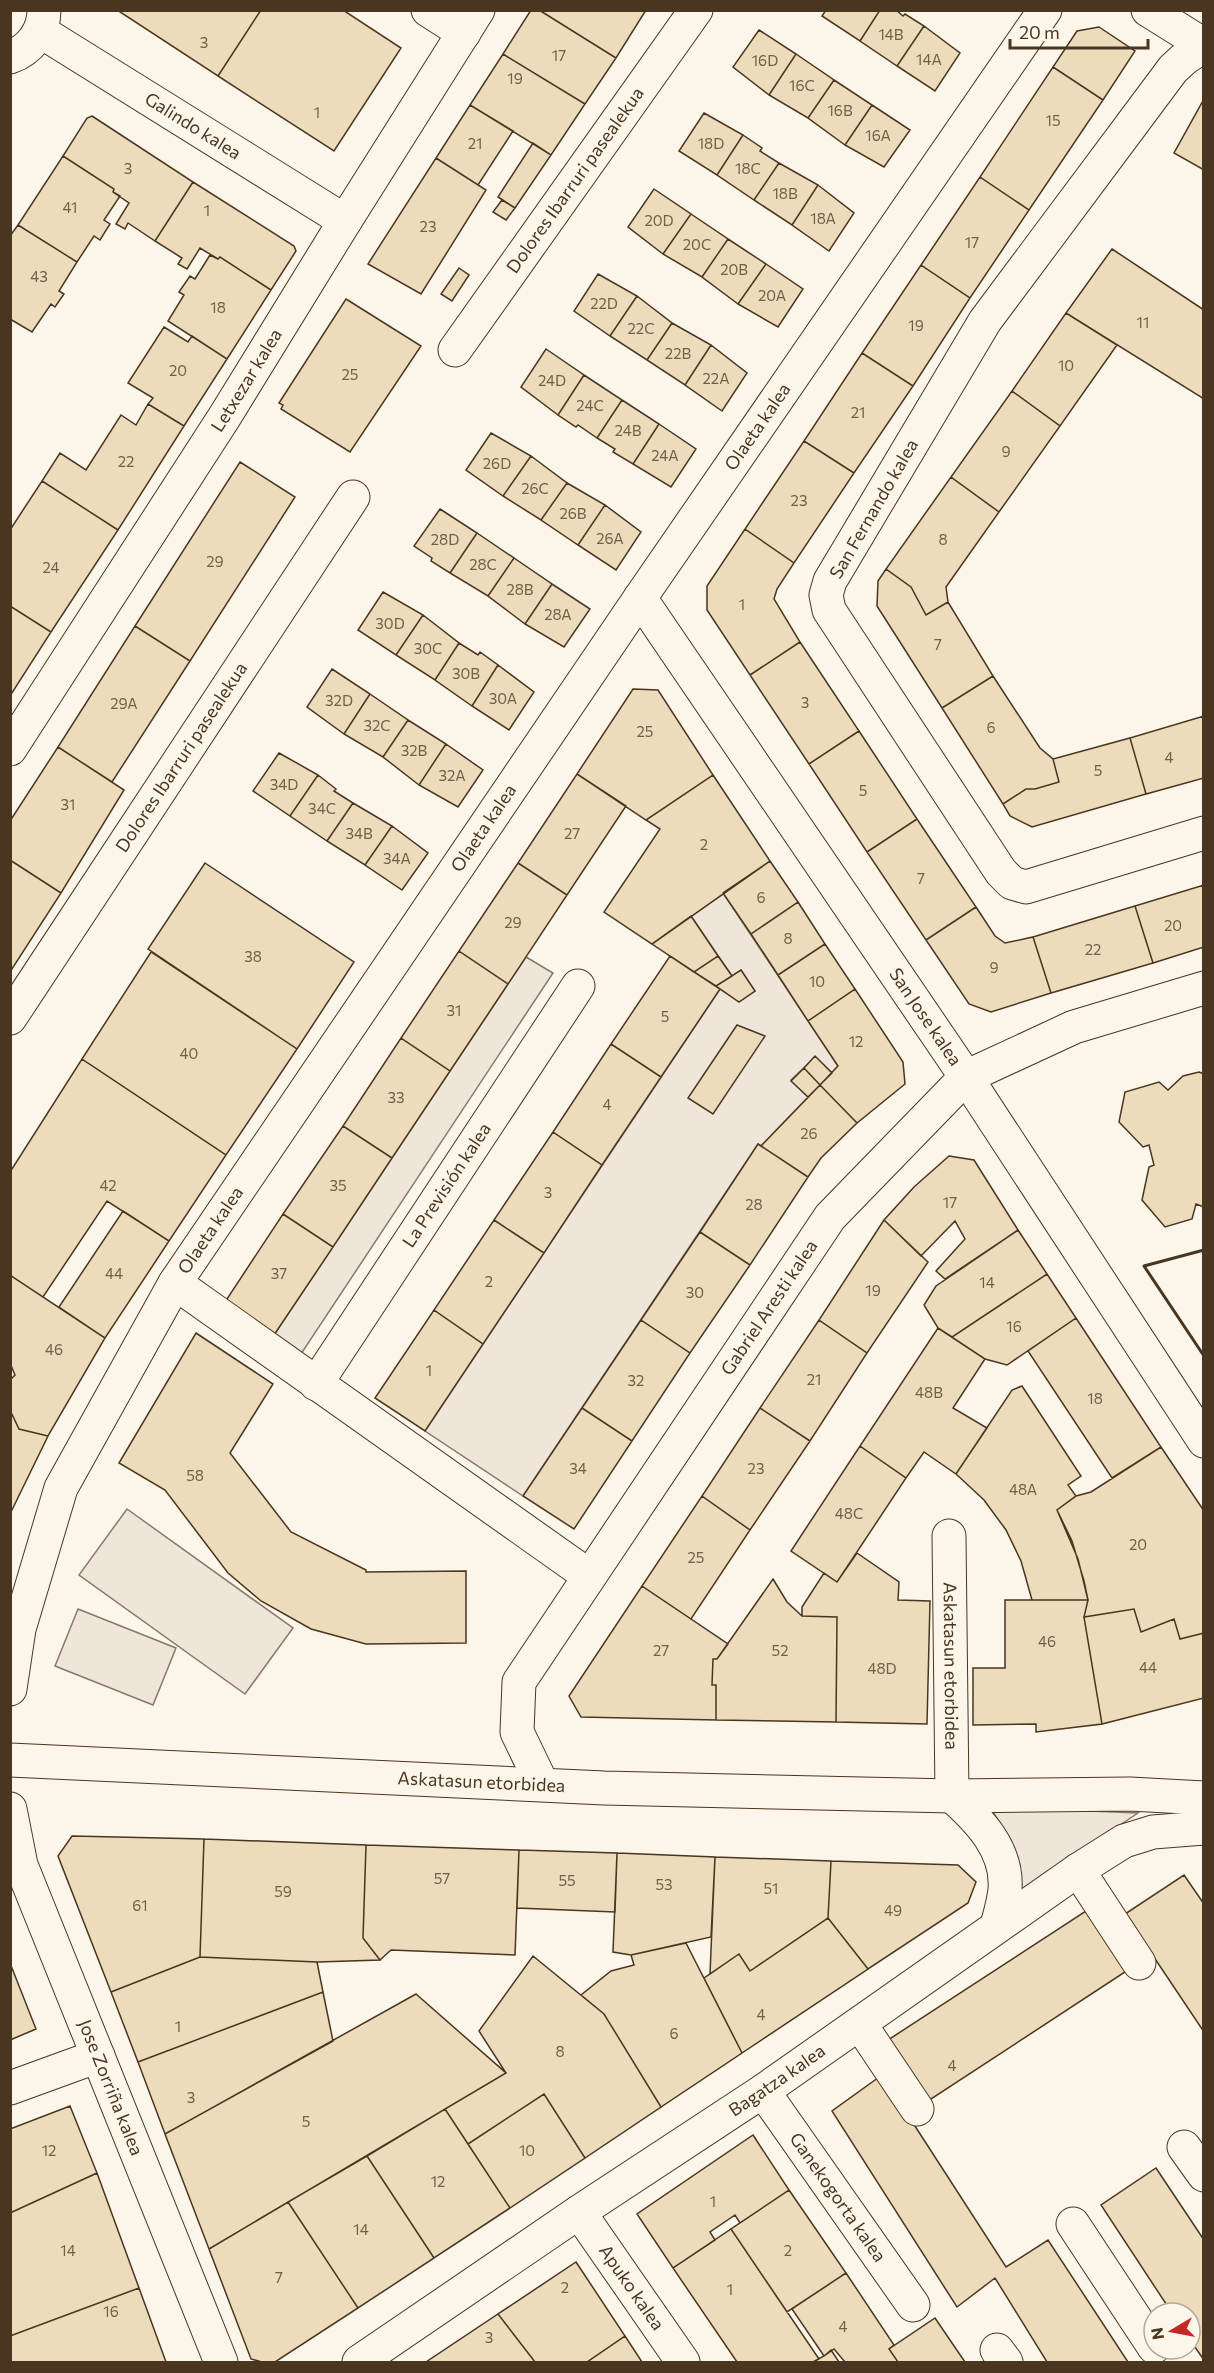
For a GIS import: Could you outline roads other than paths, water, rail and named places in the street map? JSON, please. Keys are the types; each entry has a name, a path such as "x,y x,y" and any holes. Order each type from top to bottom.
{"street":[{"path":"428,10 471,22"},
{"name":"Dolores Ibarruri pasealekua","path":"455,350 696,10"},
{"name":"Olaeta kalea","path":"10,1689 19,1629 61,1488 175,1283 640,598 1044,10"},
{"path":"1148,10 1203,46"},
{"name":"Letxezar kalea","path":"10,749 225,416 471,22"},
{"name":"Galindo kalea","path":"25,44 345,221"},
{"name":"San Fernando kalea","path":"1202,833 1059,879 1026,887 1012,884 995,862 829,610 826,595 830,581 985,321 1173,69 1203,46"},
{"name":"Dolores Ibarruri pasealekua","path":"10,1018 352,497"},
{"name":"San Jose kalea","path":"640,598 966,1077 1203,1441"},
{"name":"La Previsión kalea","path":"316,1384 578,986"},
{"name":"Gabriel Aresti kalea","path":"542,1784 517,1732 519,1682 830,1216 966,1077 1074,1027 1203,988"},
{"path":"175,1283 589,1576"},
{"name":"Askatasun etorbidea","path":"949,1536 952,1796"},
{"name":"Askatasun etorbidea","path":"10,1760 604,1788 952,1796 1130,1794 1203,1798"},
{"path":"952,1796 973,1815 990,1836 1002,1859 1005,1888 997,1926"},
{"name":"Jose Zorriña kalea","path":"10,1809 21,1865 221,2362"},
{"name":"Bagatza kalea","path":"359,2362 579,2212 763,2091 1078,1870 1124,1841 1153,1832 1203,1827"},
{"path":"1078,1870 1139,1963"},
{"path":"860,2024 917,2109"},
{"path":"10,2088 98,2056"},
{"name":"Ganekogorta kalea","path":"763,2091 913,2305"},
{"path":"1184,2147 1203,2175"},
{"name":"Apuko kalea","path":"579,2212 684,2362"},
{"path":"1073,2224 1142,2328"}]}
